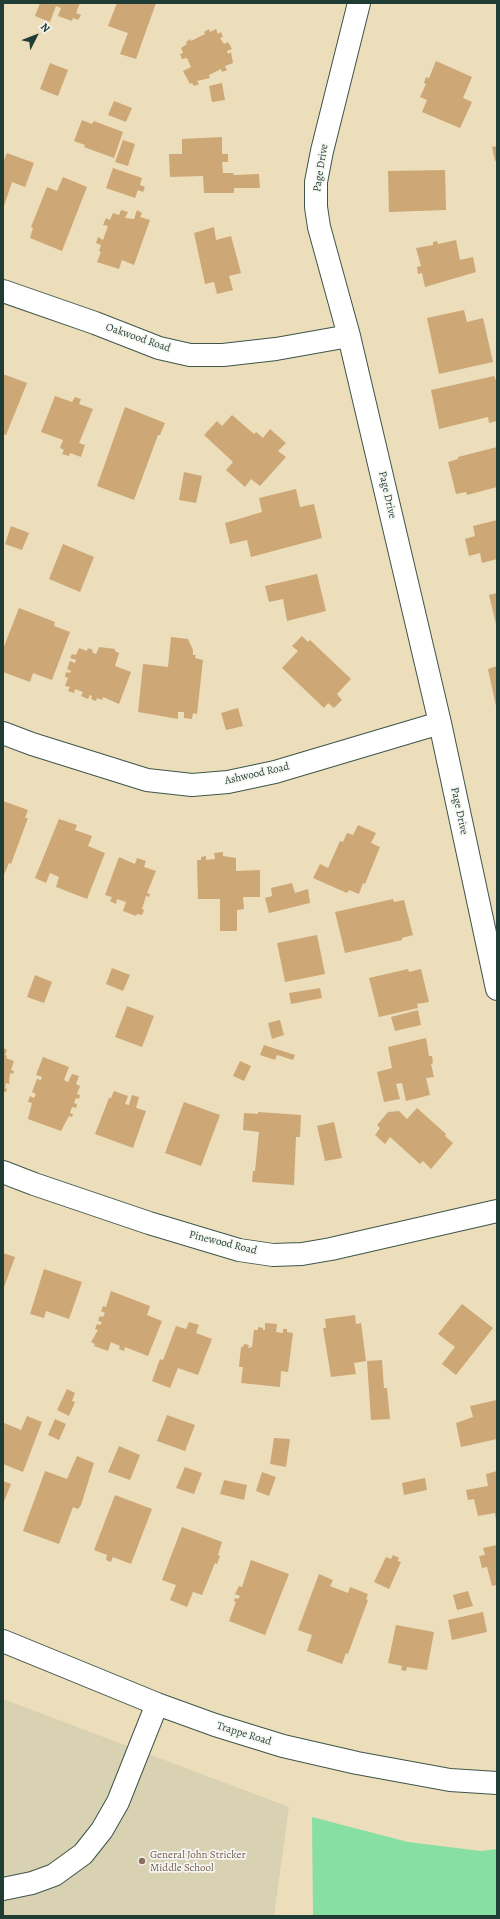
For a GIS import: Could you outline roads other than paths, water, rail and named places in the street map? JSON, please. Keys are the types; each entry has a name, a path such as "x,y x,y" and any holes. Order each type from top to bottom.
{"street":[{"name":"Page Drive","path":"359,3 322,151 316,188 316,207 319,227 349,336 440,723 497,989"},
{"name":"Oakwood Road","path":"3,292 95,323 159,348 190,355 223,355 276,349 349,336"},
{"name":"Ashwood Road","path":"3,733 32,744 147,780 192,784 228,782 275,772 440,723"},
{"name":"Pinewood Road","path":"3,1172 149,1223 239,1250 273,1255 302,1254 331,1249 497,1211"},
{"name":"Trappe Road","path":"3,1641 215,1726 290,1748 357,1763 442,1778 497,1783"},
{"path":"3,1889 32,1883 54,1876 83,1854 102,1830 118,1802 157,1704"}],"place":[{"name":"General John Stricker Middle School","path":"142,1861"}]}
